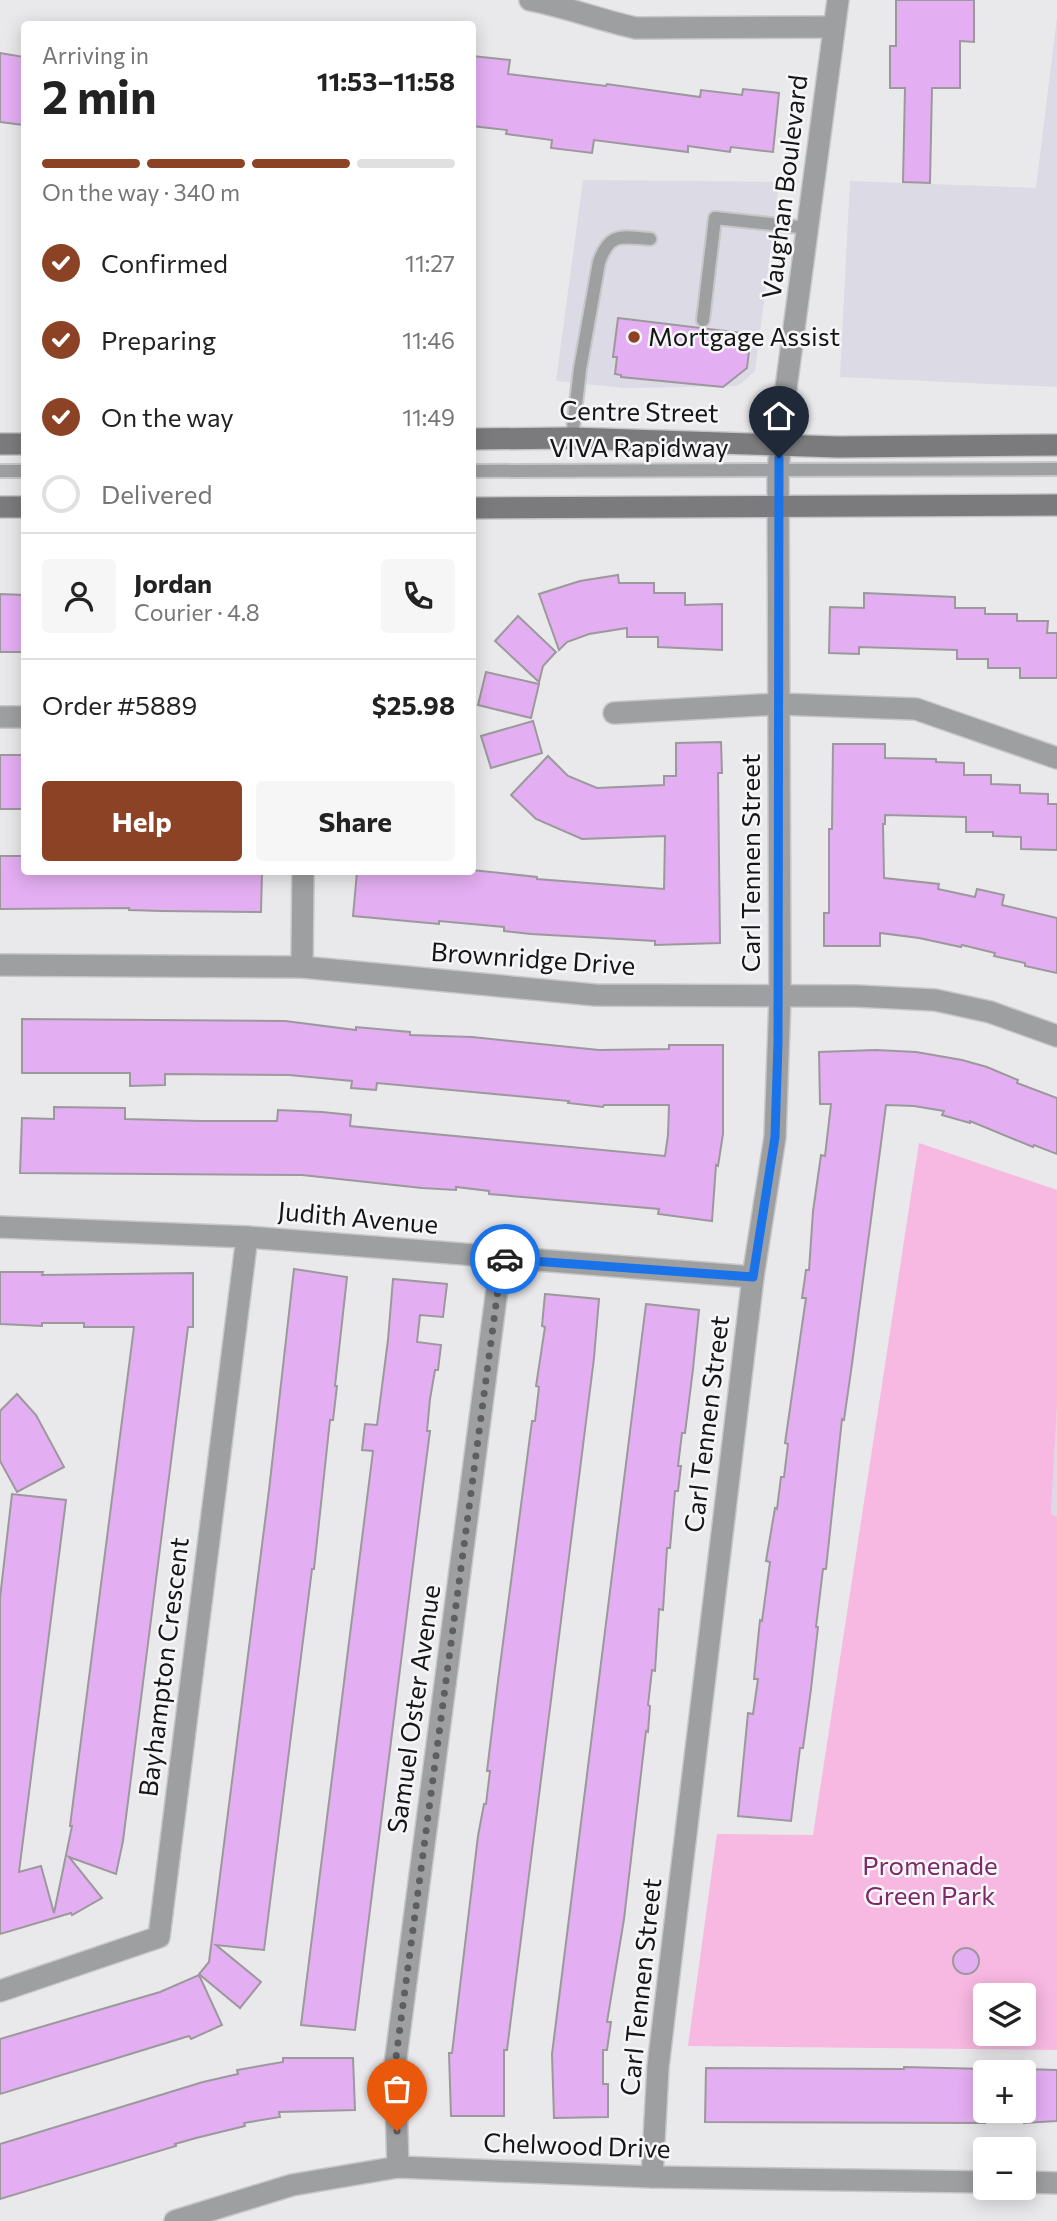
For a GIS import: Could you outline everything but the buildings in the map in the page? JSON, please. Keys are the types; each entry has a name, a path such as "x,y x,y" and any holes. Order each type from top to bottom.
{"main road":[{"name":"Centre Street","path":"476,439 572,438 838,447 1057,445"},
{"path":"0,444 21,444"},
{"path":"476,509 1057,505"},
{"path":"0,507 21,507"}],"street":[{"path":"530,0 636,28 834,27"},
{"name":"Vaughan Boulevard","path":"778,507 780,444 838,0"},
{"name":"Carl Tennen Street","path":"652,2177 660,2054 753,1277 775,1137 780,997 778,507"},
{"path":"614,713 779,704 916,709 1057,758"},
{"path":"0,717 21,718"},
{"path":"302,967 303,875"},
{"name":"Brownridge Drive","path":"0,965 302,967 595,995 856,996 935,1000 990,1012 1057,1036"},
{"name":"Judith Avenue","path":"0,1227 247,1237 753,1277"},
{"name":"Bayhampton Crescent","path":"0,1991 159,1937 247,1237"},
{"name":"Samuel Oster Avenue","path":"398,2167 395,2065 502,1259"},
{"name":"Chelwood Drive","path":"175,2221 292,2185 398,2167 652,2177 973,2182"},
{"path":"1036,2182 1057,2183"}],"lane":[{"path":"703,320 715,218 808,228"},
{"path":"572,438 580,369 598,262 604,246 619,236 650,239"},
{"name":"VIVA Rapidway","path":"476,471 1057,469"},
{"path":"0,471 21,471"}],"shaded area":[{"path":"1057,17 1057,387 840,377 850,181 1036,188"},
{"path":"583,180 779,182 755,371 738,386 624,388 556,381"},
{"path":"1057,1405 1057,1517 1051,1514"}],"green space":[{"name":"Promenade Green Park","path":"919,1143 1057,1190 1057,1405 1051,1514 1057,1517 1057,2050 688,2046 717,1834 813,1835"}],"way so far":[{"path":"397,2131 395,2065 502,1259 505,1259"}],"place":[{"name":"Mortgage Assist","path":"634,337"}],"route":[{"path":"505,1259 753,1277 775,1137 780,997 779,458"}]}
